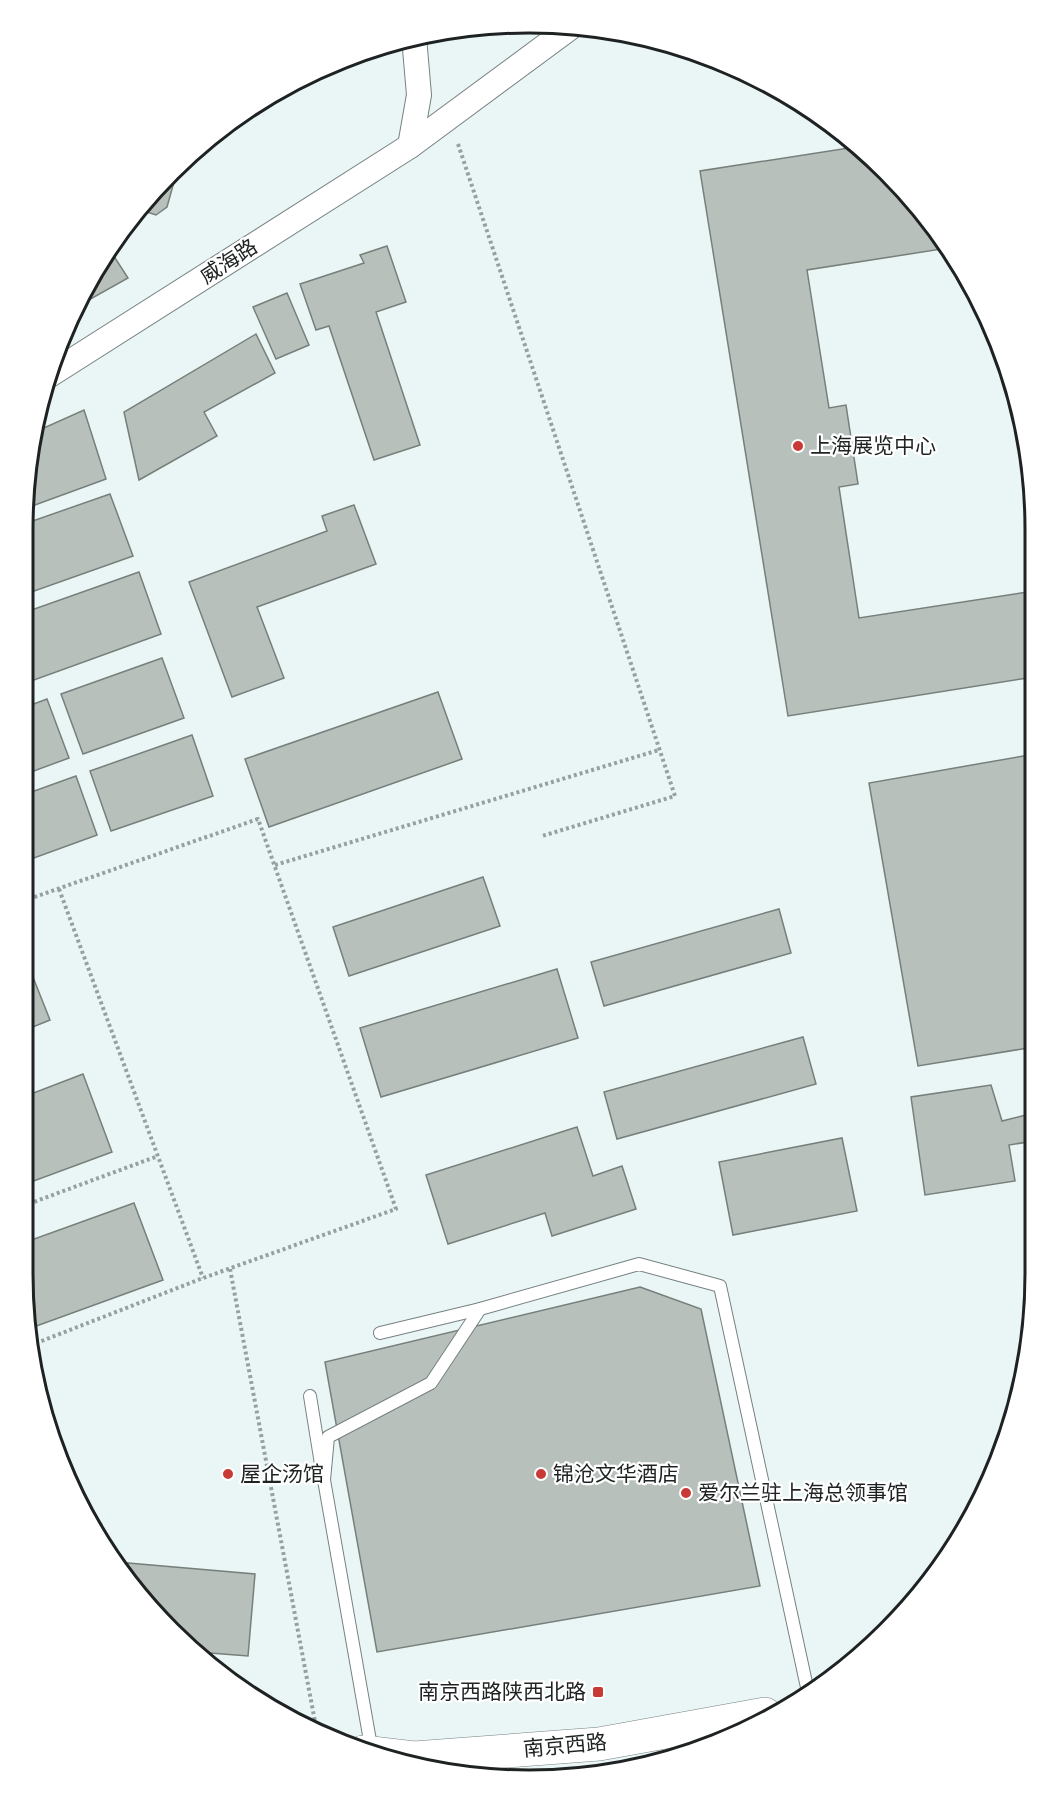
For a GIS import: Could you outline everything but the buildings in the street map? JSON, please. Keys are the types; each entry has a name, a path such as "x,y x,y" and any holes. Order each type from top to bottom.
{"main road":[{"name":"南京西路","path":"421,1757 599,1744 754,1716"}],"street":[{"name":"威海路","path":"60,369 410,146 561,34"},
{"path":"410,146 418,95 415,47"}],"lane":[{"path":"380,1333 480,1309 639,1264 720,1286 806,1685"},
{"path":"324,1480 328,1437 431,1383 480,1309"},
{"path":"310,1396 366,1743"}],"path":[{"path":"449,117 675,796 542,836"},
{"path":"275,865 659,750"},
{"path":"33,898 258,819 396,1209 203,1278 38,1343"},
{"path":"59,889 203,1278"},
{"path":"33,1202 158,1156"},
{"path":"230,1269 315,1721"}],"place":[{"name":"上海展览中心","path":"798,446"},
{"name":"屋企汤馆","path":"228,1474"},
{"name":"锦沧文华酒店","path":"541,1474"},
{"name":"爱尔兰驻上海总领事馆","path":"686,1493"},
{"name":"南京西路陕西北路","path":"598,1692"}]}
